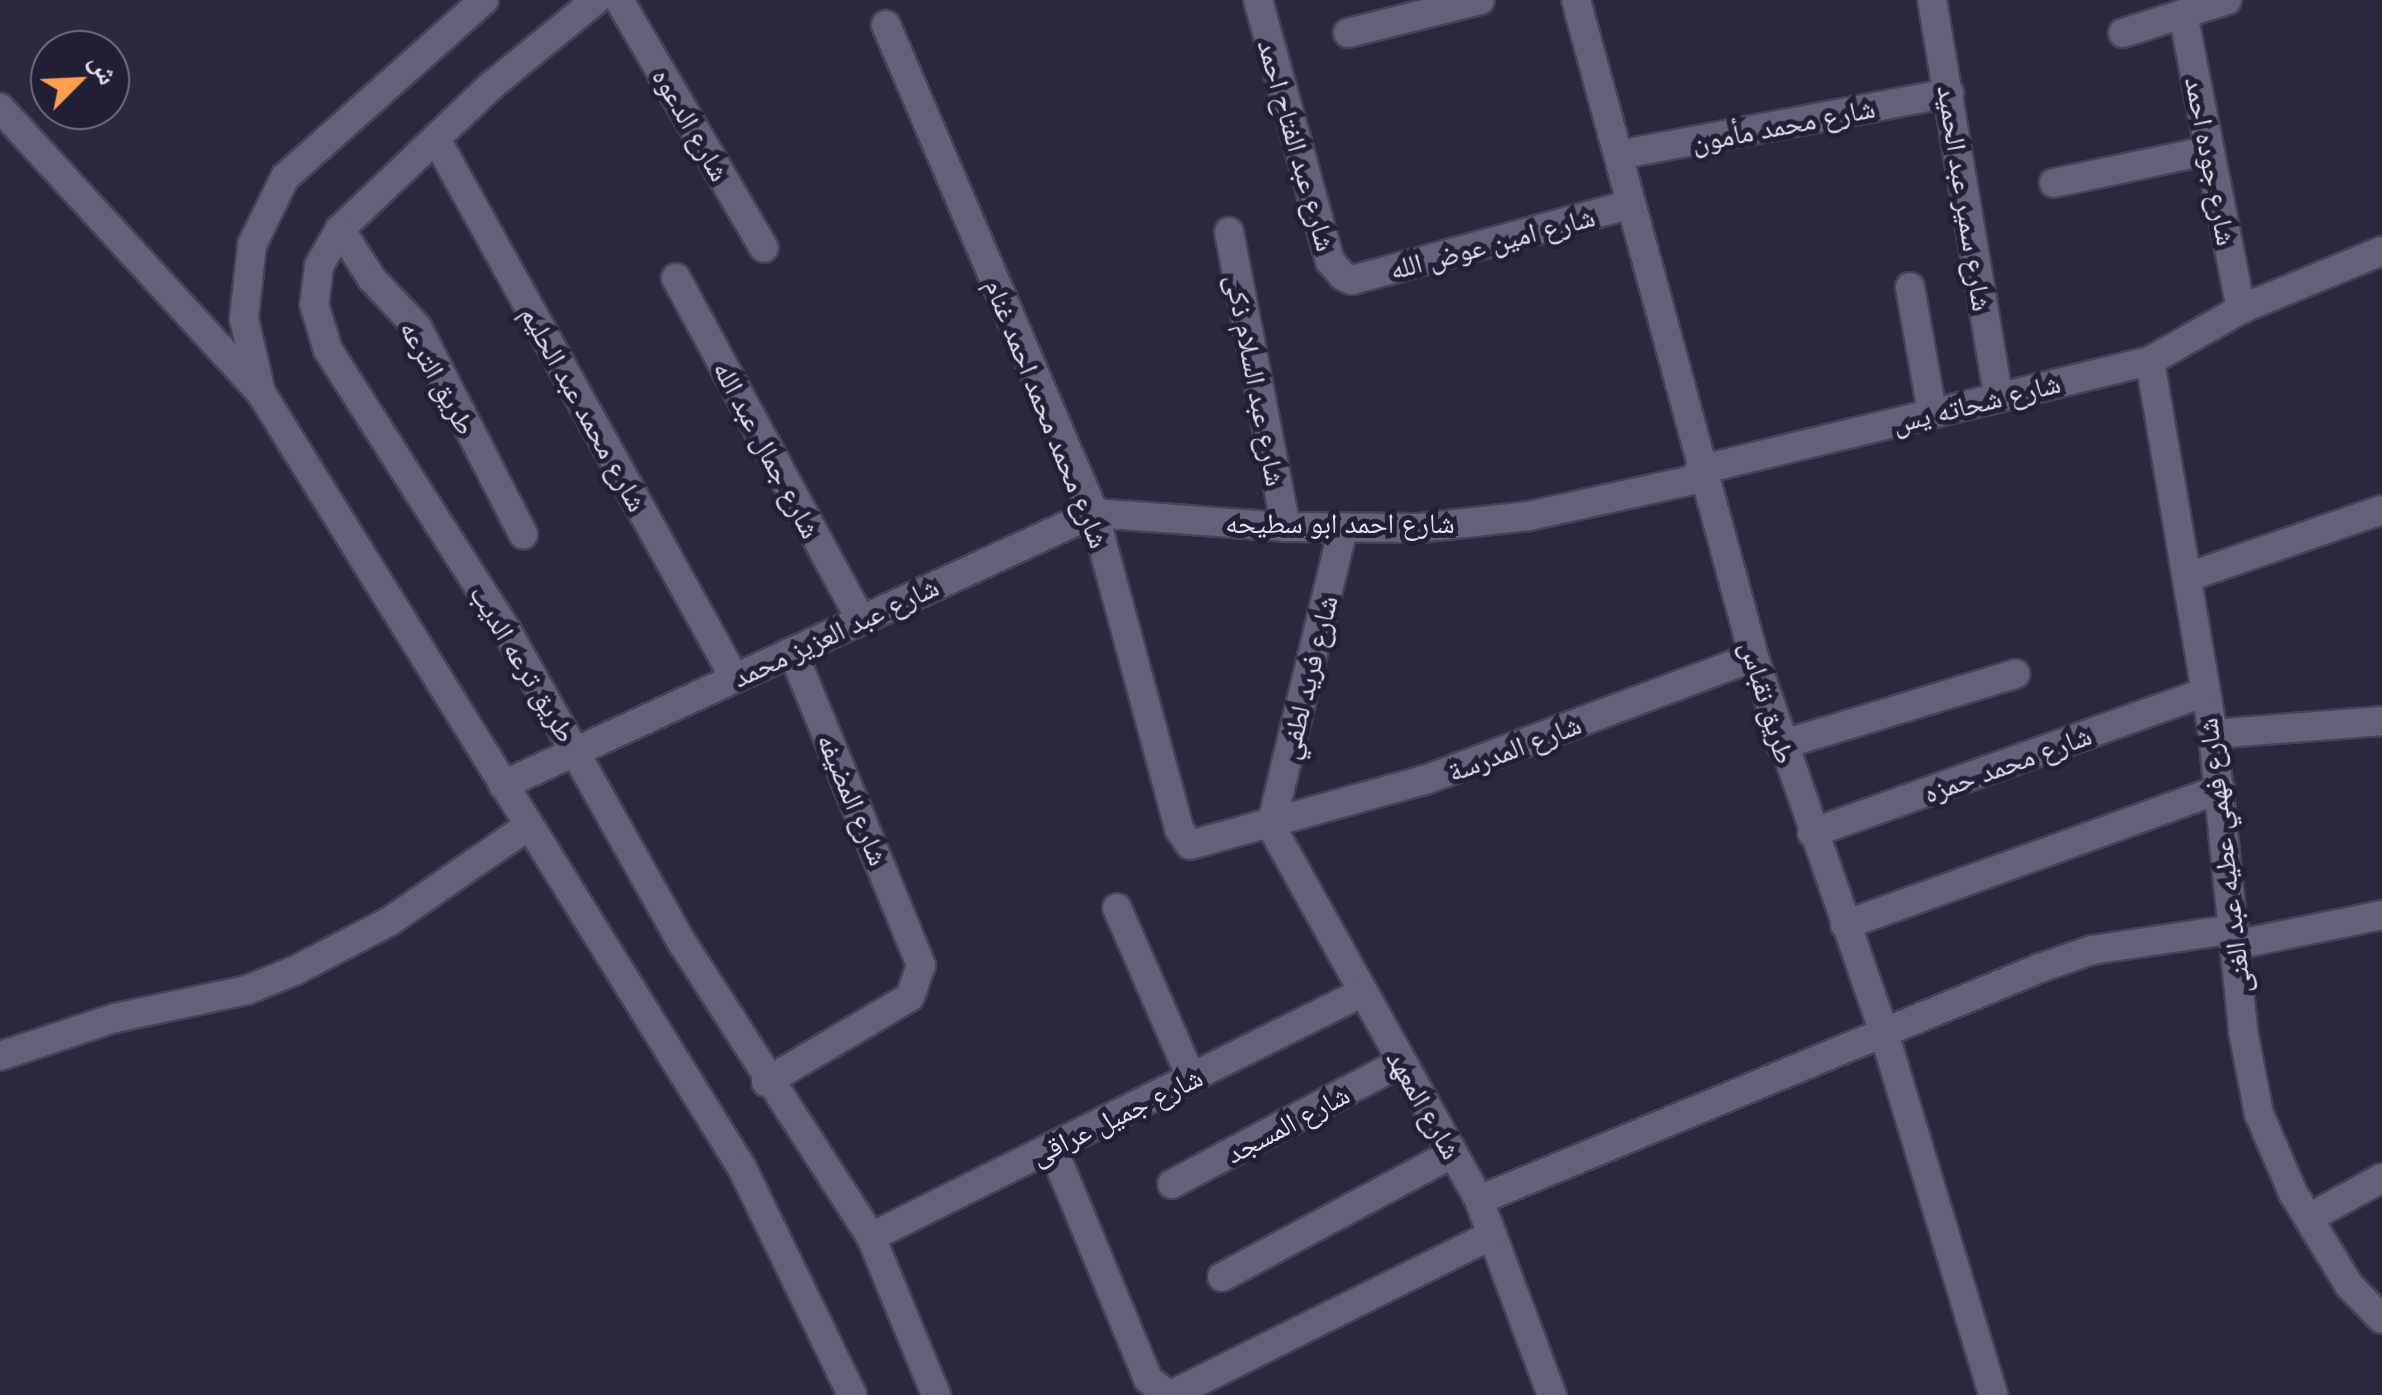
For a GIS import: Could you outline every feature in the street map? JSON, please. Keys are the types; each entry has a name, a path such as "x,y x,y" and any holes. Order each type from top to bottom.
{"street":[{"path":"261,393 246,300 252,245 286,177 484,0"},
{"name":"طريق ترعه الديب","path":"596,0 436,139 340,229 319,266 314,304 328,350 569,754 766,1082 871,1237 936,1395"},
{"name":"شارع الدعوه","path":"619,0 764,248"},
{"name":"شارع عبد الفتاح احمد","path":"1258,0 1330,261 1352,280"},
{"path":"1348,33 1480,0"},
{"name":"طريق نقباس","path":"1576,0 1701,474 1754,657 1781,745 1884,1033 1992,1395"},
{"name":"شارع سمير عبد الحميد","path":"1932,0 1998,396"},
{"path":"2123,33 2227,0"},
{"name":"شارع جوده احمد","path":"2183,14 2242,309"},
{"name":"شارع محمد محمد احمد غنام","path":"886,25 1094,513 1183,838 1199,846 1271,826"},
{"name":"شارع محمد مأمون","path":"1618,154 1949,93"},
{"path":"0,108 261,393 513,780 528,826 742,1168 852,1395"},
{"name":"شارع محمد عبد الحليم","path":"436,139 734,678"},
{"path":"2054,183 2210,150"},
{"name":"شارع امين عوض الله","path":"1352,280 1631,204"},
{"name":"طريق الترعه","path":"340,229 372,279 416,327 523,534"},
{"name":"شارع عبد السلام ذكى","path":"1229,232 1286,527"},
{"name":"شارع شحاته يس","path":"1701,474 1932,412 2150,361 2242,309 2382,252"},
{"name":"شارع جمال عبد الله","path":"676,278 860,620"},
{"path":"1910,287 1932,412"},
{"name":"شارع فهمي عطيه عبد الغنى","path":"2150,361 2188,577 2202,692 2213,734 2234,937 2259,1114 2309,1218 2349,1285 2382,1318"},
{"name":"شارع احمد ابو سطيحه","path":"1094,513 1286,527 1418,528 1530,516 1701,474"},
{"path":"2188,577 2382,510"},
{"name":"شارع عبد العزيز محمد","path":"513,780 1094,513"},
{"name":"شارع فريد لطفي","path":"1271,826 1344,528"},
{"name":"شارع المضيفه","path":"766,1082 910,997 921,965 792,651"},
{"name":"شارع المدرسة","path":"1271,826 1425,780 1754,657"},
{"path":"1781,745 2015,674"},
{"name":"شارع محمد حمزه","path":"1812,833 2202,692"},
{"path":"2213,734 2382,720"},
{"path":"1845,926 2220,789"},
{"path":"0,1056 116,1018 247,990 296,970 390,922 528,826"},
{"name":"شارع المعهد","path":"1271,826 1479,1200 1552,1395"},
{"path":"1117,908 1191,1078"},
{"path":"1479,1200 2092,950 2234,937 2382,916"},
{"name":"شارع جميل عراقى","path":"871,1237 1361,993"},
{"name":"شارع المسجد","path":"1172,1184 1401,1062"},
{"path":"1052,1146 1148,1379 1170,1395 1492,1234"},
{"path":"1222,1277 1453,1153"},
{"path":"2309,1218 2382,1178"}]}
